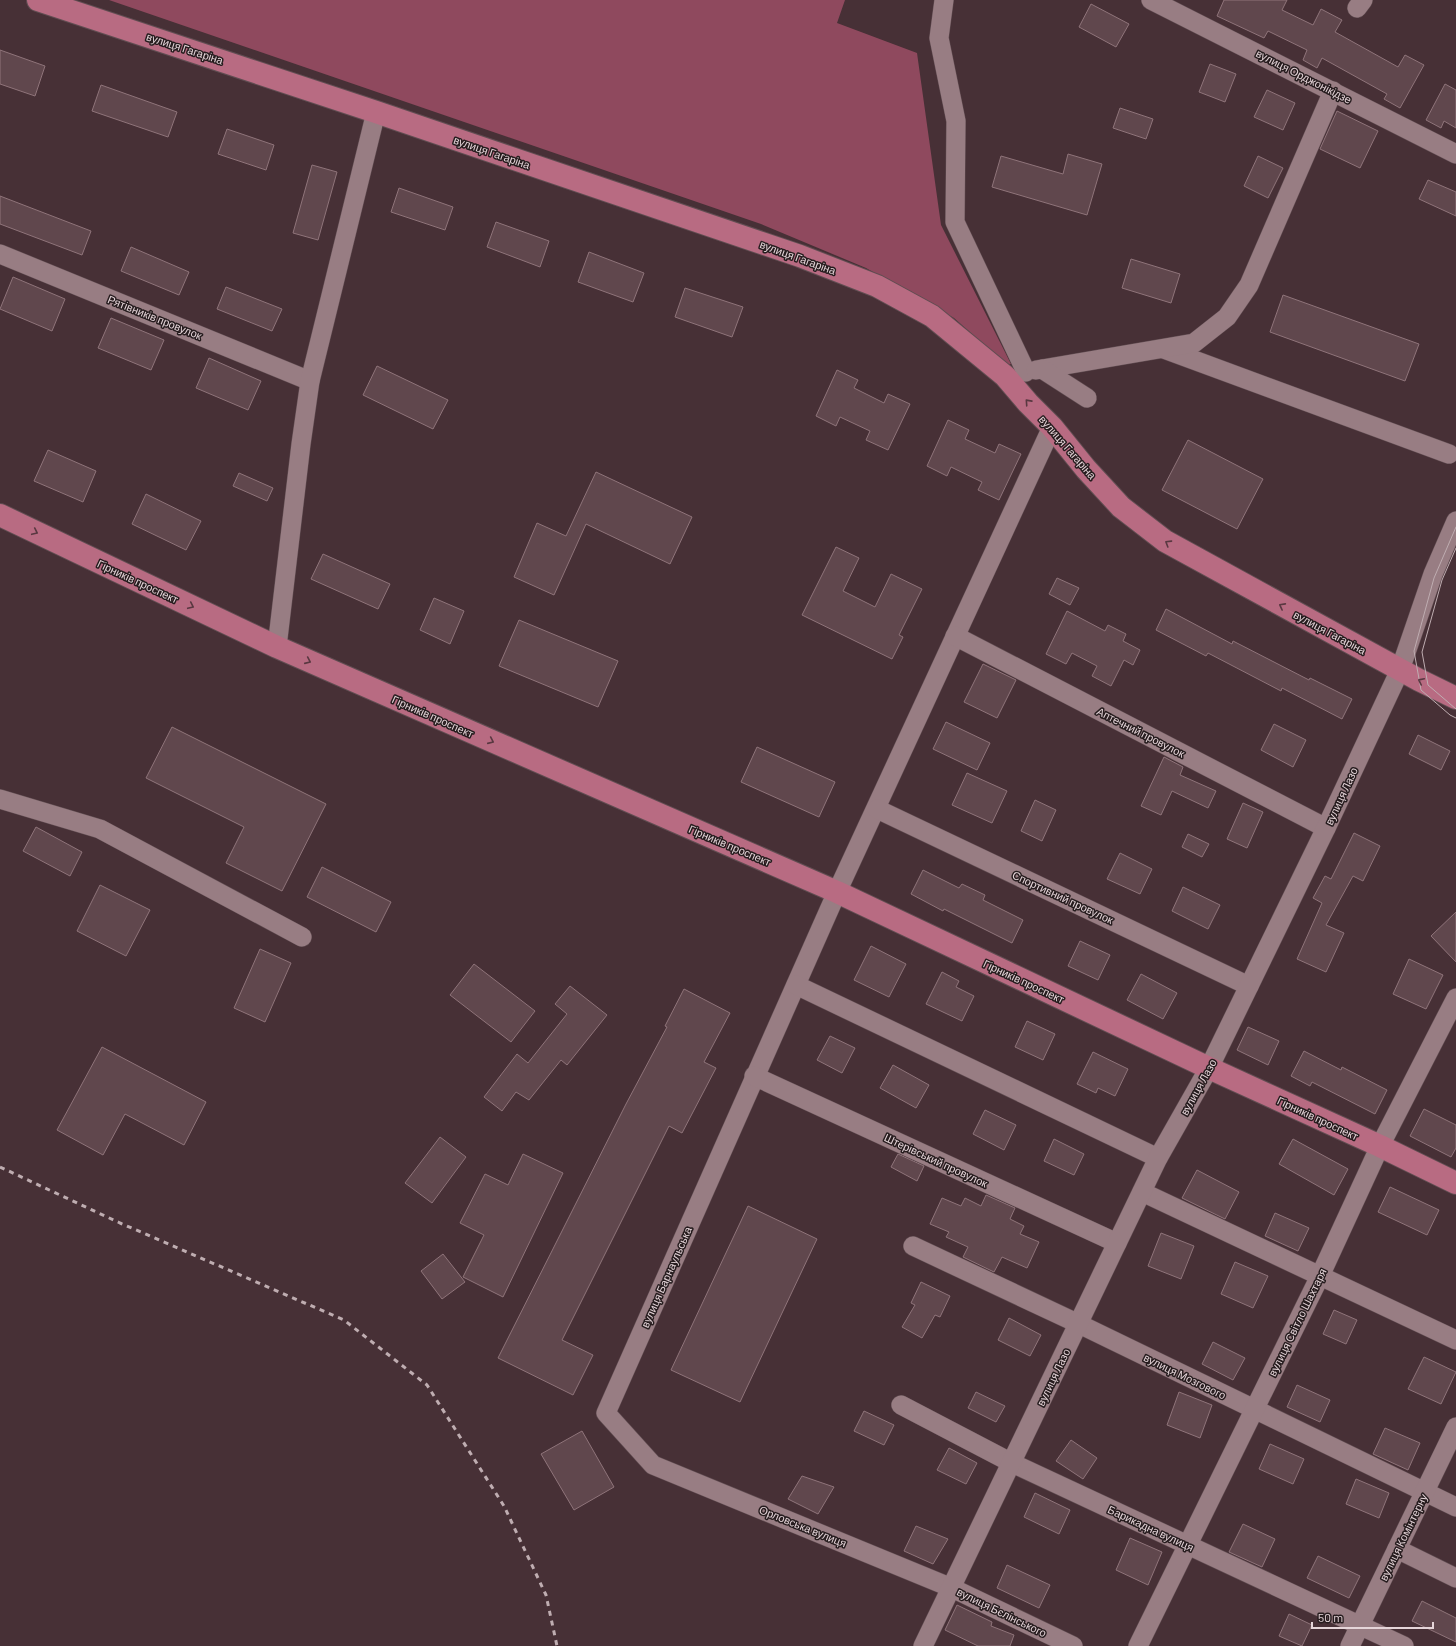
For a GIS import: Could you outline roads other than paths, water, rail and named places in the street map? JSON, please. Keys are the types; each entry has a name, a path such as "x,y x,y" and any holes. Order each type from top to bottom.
{"main road":[{"name":"вулиця Гагаріна","path":"38,0 376,112 800,256 877,286 932,316 1024,372 1028,403 1052,427 1121,507 1165,541 1400,670 1456,698"},
{"name":"Гірників проспект","path":"0,515 277,647 837,892 1456,1183"}],"street":[{"path":"944,0 939,38 956,121 955,222 1024,372 1087,398"},
{"name":"вулиця Орджонікідзе","path":"1152,0 1456,154"},
{"path":"1024,372 1194,343 1227,317 1249,285 1333,91"},
{"path":"277,647 310,381 376,112"},
{"name":"Рятівників провулок","path":"0,254 310,381"},
{"path":"1162,348 1449,454"},
{"path":"754,1076 837,892 1052,427"},
{"name":"вулиця Лазо","path":"923,1646 1012,1464 1158,1158 1209,1068 1326,828 1400,670 1433,574 1456,521"},
{"name":"Аптечний провулок","path":"956,636 1326,828"},
{"path":"0,799 100,829 302,937"},
{"name":"Спортивний провулок","path":"876,809 1249,986"},
{"path":"796,985 1158,1158"},
{"name":"вулиця Світло Шахтаря","path":"1138,1646 1320,1276 1380,1146 1456,998"},
{"name":"Штерівський провулок","path":"754,1076 1117,1243"},
{"name":"вулиця Барнаульська","path":"653,1465 606,1413 754,1076"},
{"path":"1142,1192 1456,1340"},
{"name":"вулиця Мозгового","path":"913,1246 1079,1324 1424,1493 1456,1507"},
{"name":"Барикадна вулиця","path":"901,1405 1012,1464 1404,1646"},
{"name":"вулиця Комінтерну","path":"1350,1646 1456,1427"},
{"name":"Орловська вулиця","path":"653,1465 952,1588"},
{"path":"1397,1548 1456,1578"},
{"name":"вулиця Бєлінського","path":"952,1588 1073,1646"}],"tram line":[{"path":"1456,527 1434,578 1414,651 1421,690 1450,715 1456,718"},
{"path":"1456,548 1442,580 1422,652 1428,685 1456,709"}],"railway":[{"path":"0,1167 120,1223 344,1320 427,1385 504,1506 546,1595 557,1646"}]}
